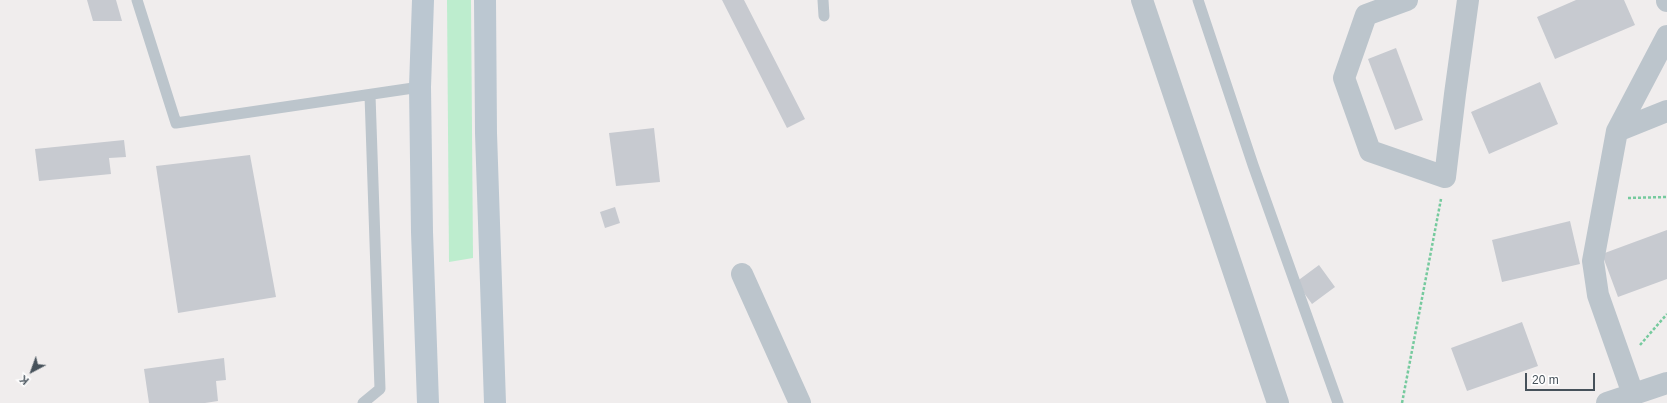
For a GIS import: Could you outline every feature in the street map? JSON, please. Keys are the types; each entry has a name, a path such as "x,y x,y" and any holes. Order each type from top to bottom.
{"main road":[{"path":"423,0 420,87 422,232 428,403"},
{"path":"485,0 486,133 495,403"}],"street":[{"path":"1142,0 1278,403"},
{"path":"1407,0 1366,15 1344,78 1370,151 1445,177 1468,0"},
{"path":"1633,394 1598,295 1593,261 1617,131 1667,36"},
{"path":"1617,131 1667,111"},
{"path":"742,274 800,403"},
{"path":"1607,403 1667,383"}],"lane":[{"path":"137,0 176,123 420,87"},
{"path":"822,0 824,16"},
{"path":"1198,0 1256,172 1338,403"},
{"path":"363,403 380,389 370,95"}],"path":[{"path":"1402,403 1445,177"},
{"path":"1605,198 1667,197"},
{"path":"1623,366 1667,314"}],"green space":[{"path":"447,0 471,0 473,258 449,262"}],"building":[{"path":"87,0 116,0 122,21 93,21"},
{"path":"722,0 744,0 805,119 787,128"},
{"path":"1576,0 1624,0 1635,25 1555,59 1537,17"},
{"path":"1396,48 1423,120 1395,130 1368,59"},
{"path":"1540,82 1558,124 1489,154 1471,112"},
{"path":"654,128 660,182 616,186 609,133"},
{"path":"124,140 126,157 109,158 111,174 39,181 35,149"},
{"path":"250,155 276,297 178,313 156,166"},
{"path":"615,207 620,223 605,228 600,212"},
{"path":"1570,221 1580,264 1502,282 1492,240"},
{"path":"1667,230 1667,279 1618,297 1602,254"},
{"path":"1319,265 1335,287 1312,304 1296,282"},
{"path":"1522,322 1538,366 1467,391 1451,348"},
{"path":"224,358 226,380 216,381 218,401 205,403 149,403 144,369"}]}
